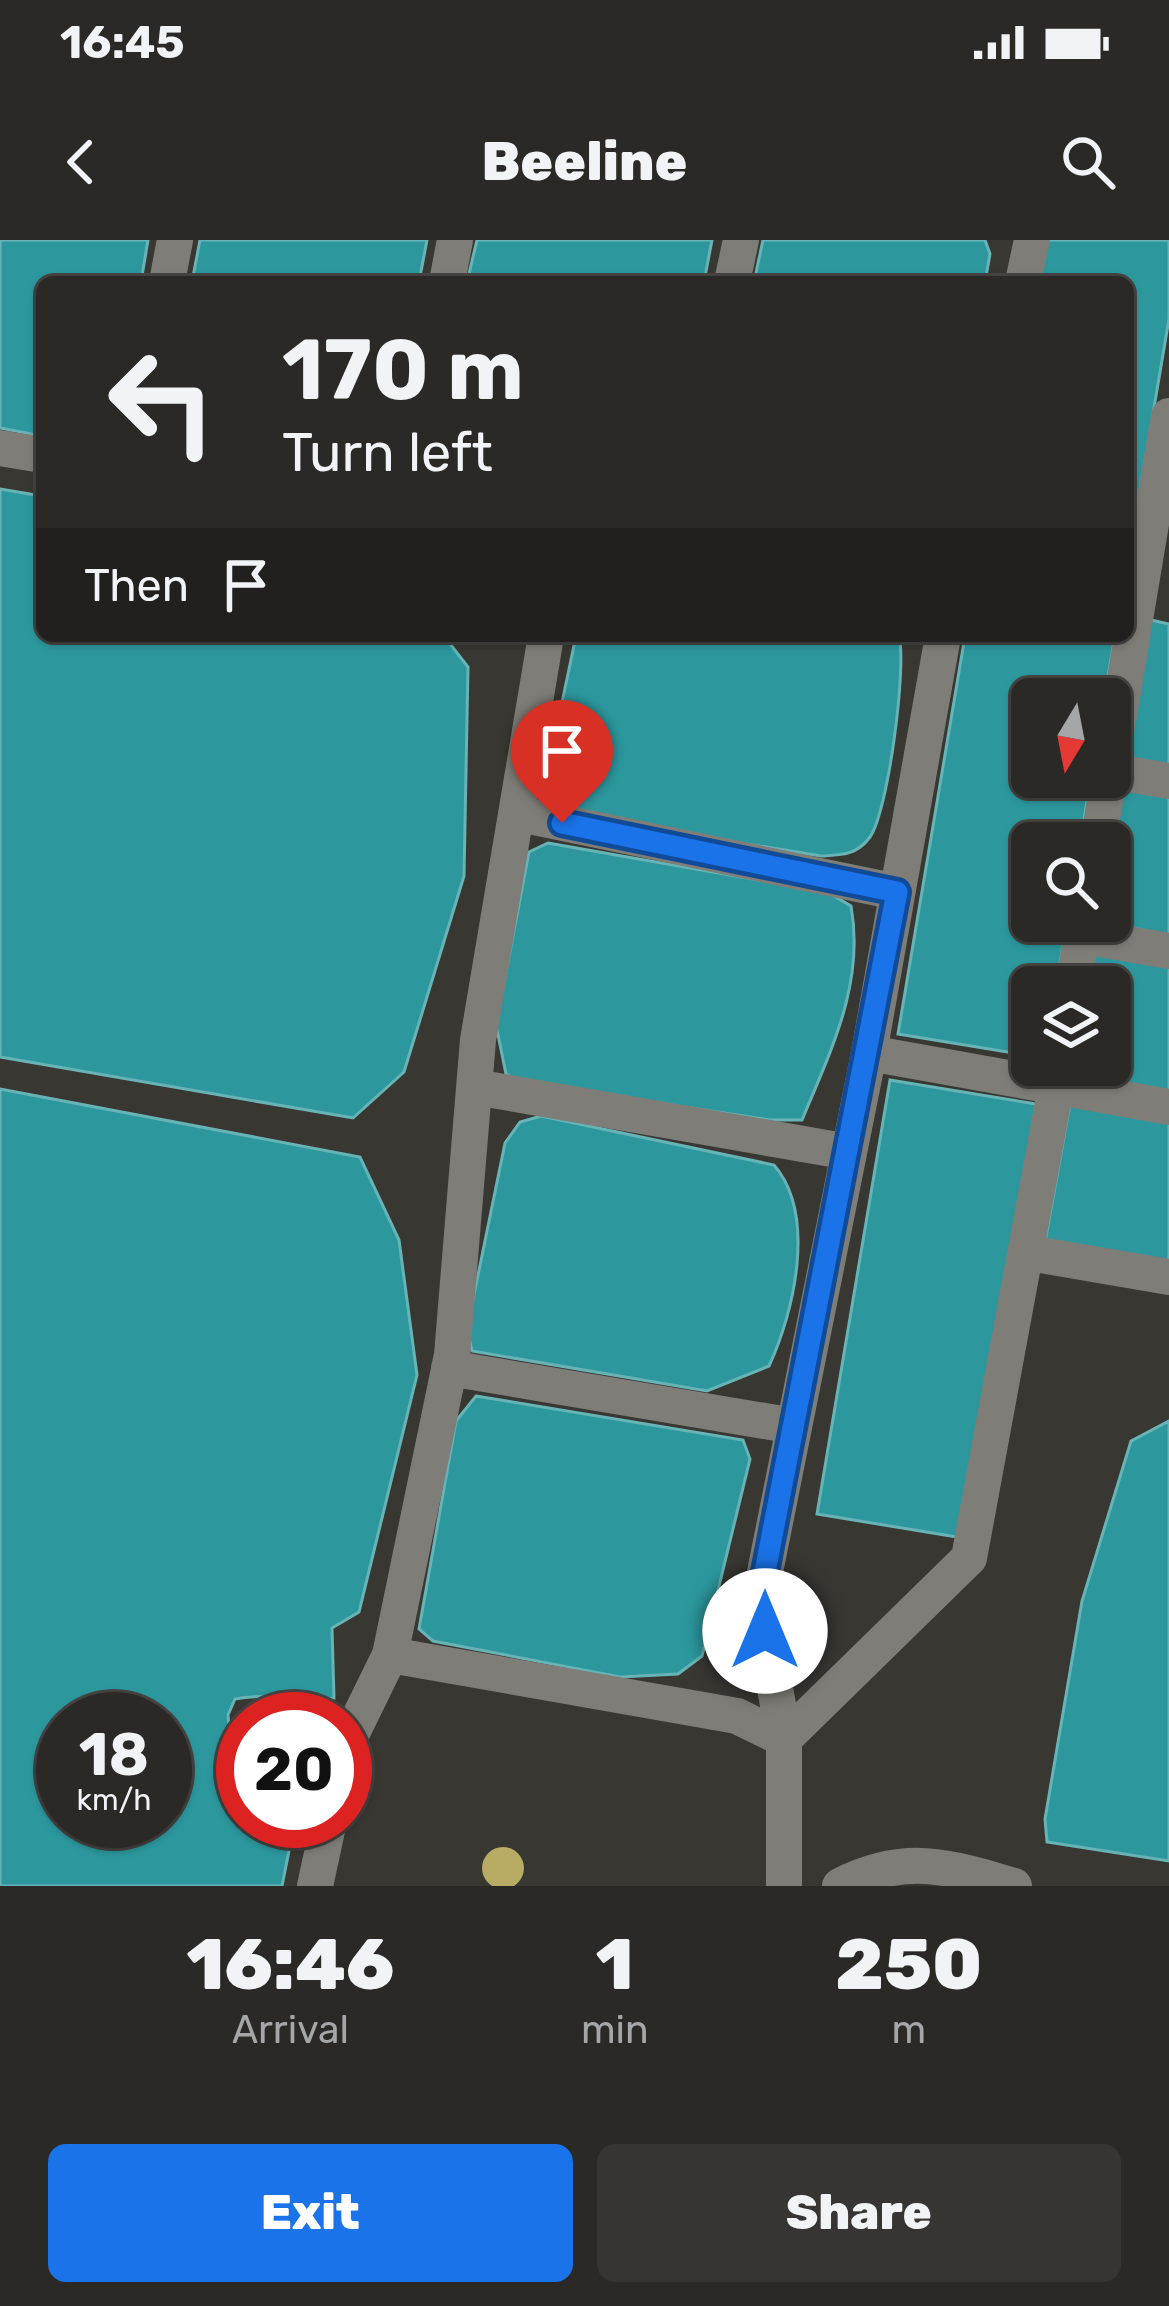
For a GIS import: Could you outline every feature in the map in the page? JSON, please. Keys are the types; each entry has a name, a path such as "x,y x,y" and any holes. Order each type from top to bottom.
{"lane":[{"path":"168,276 175,240"},
{"path":"448,276 455,240"},
{"path":"733,276 741,240"},
{"path":"1024,276 1032,240"},
{"path":"1129,678 1168,434"},
{"path":"0,448 36,454"},
{"path":"372,1692 390,1655 449,1368 478,1040 520,814 545,642"},
{"path":"784,1886 784,1738 765,1631 764,1577 869,1053 942,642"},
{"path":"1131,775 1169,781"},
{"path":"520,814 897,892"},
{"path":"1131,941 1169,951"},
{"path":"869,1053 1011,1070"},
{"path":"784,1738 969,1558 1057,1086"},
{"path":"1094,1086 1169,1107"},
{"path":"475,1087 849,1151"},
{"path":"1029,1253 1169,1277"},
{"path":"449,1368 794,1426"},
{"path":"390,1655 737,1716 784,1738"},
{"path":"315,1886 323,1848"},
{"path":"840,1886 873,1869 909,1862 1014,1886"}],"water":[{"path":"0,240 148,240 142,276 36,276 36,435 0,428"},
{"path":"200,240 427,240 420,276 193,276"},
{"path":"477,240 712,240 705,276 468,276"},
{"path":"763,240 985,240 990,254 986,276 755,276"},
{"path":"1046,240 1169,240 1169,319 1134,526 1134,276 1040,276"},
{"path":"0,489 36,495 36,642 449,642 468,667 464,876 404,1072 353,1118 0,1057"},
{"path":"1151,620 1169,624 1169,766 1131,760 1131,731"},
{"path":"575,642 900,642 894,738 883,799 870,837 854,851 821,856 613,822 559,802 552,750"},
{"path":"964,642 1114,642 1108,678 1011,678 1011,798 1088,798 1084,822 1011,822 1011,942 1064,942 1060,966 1011,966 1011,1053 898,1034"},
{"path":"1131,786 1169,793 1169,935 1131,928 1131,822 1114,822 1119,798 1131,798"},
{"path":"548,843 827,892 851,906 853,962 843,1016 802,1120 770,1120 520,1082 506,1074 496,1025 529,852"},
{"path":"1095,943 1169,956 1169,1099 1094,1086 1131,1086 1131,966 1091,966"},
{"path":"890,1080 1036,1104 963,1538 817,1514"},
{"path":"0,1089 360,1157 399,1240 417,1375 359,1612 332,1628 334,1692 216,1692 216,1848 290,1848 282,1886 0,1886"},
{"path":"1070,1104 1169,1121 1169,1264 1045,1242"},
{"path":"541,1116 774,1165 787,1186 798,1236 793,1292 769,1366 707,1391 472,1351 467,1329 505,1143 520,1122"},
{"path":"476,1396 743,1440 750,1459 702,1656 678,1674 620,1677 433,1641 419,1629 456,1421"},
{"path":"1169,1421 1169,1861 1047,1842 1045,1819 1082,1601 1131,1441"}],"building":[{"path":"495,1848 511,1848 523,1860 523,1876 514,1886 492,1886 483,1876 483,1860"}],"route":[{"path":"562,823 897,892 764,1577 765,1631"}]}
